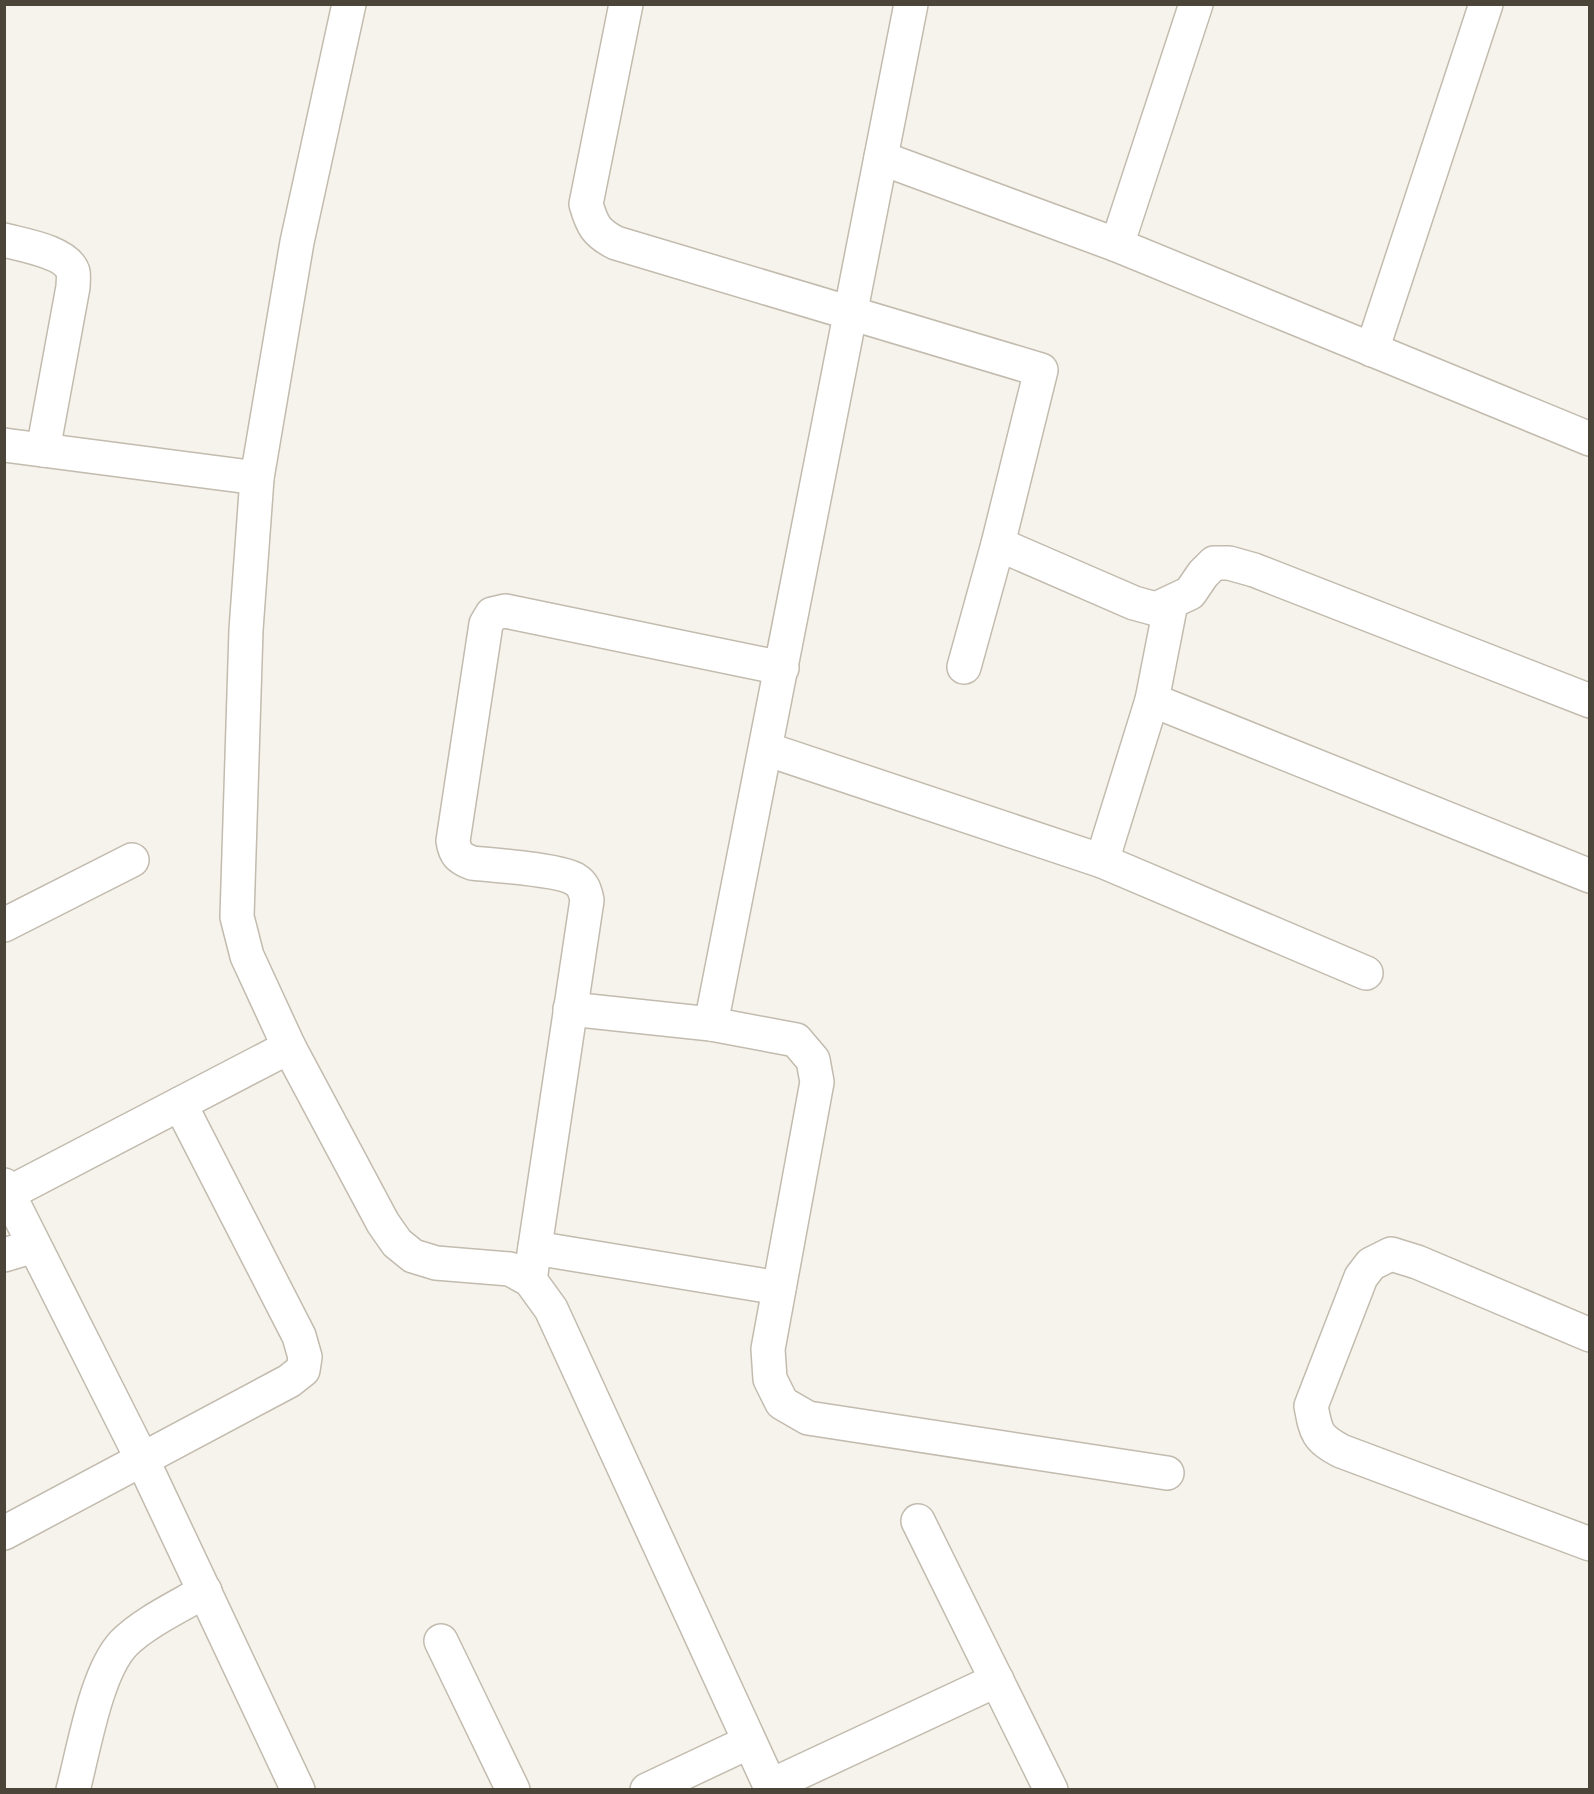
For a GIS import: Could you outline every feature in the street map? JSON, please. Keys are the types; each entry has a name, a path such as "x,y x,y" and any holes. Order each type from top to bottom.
{"street":[{"path":"349,4 297,242 257,478 246,630 237,917 247,956 289,1047 383,1223 397,1243 413,1256 436,1263 510,1269 531,1280 551,1309 771,1788 997,1680"},
{"path":"626,4 586,204 591,220 600,235 616,243 1041,370 998,544 964,667"},
{"path":"711,1024 911,4"},
{"path":"1117,245 1196,4"},
{"path":"1372,350 1486,4"},
{"path":"881,158 1117,245 1590,438"},
{"path":"4,240 50,253 65,260 73,272 73,287 43,450"},
{"path":"4,445 257,478"},
{"path":"998,544 1134,603 1156,609 1190,593 1214,563 1254,570 1590,701"},
{"path":"1102,861 1152,700 1171,603"},
{"path":"531,1280 587,900 583,886 575,879 559,874 472,863 461,859 455,851 453,841 486,624 492,614 505,611 782,668"},
{"path":"1152,700 1590,876"},
{"path":"766,750 1102,861 1366,973"},
{"path":"4,925 132,860"},
{"path":"570,1009 711,1024 796,1040 813,1060 817,1082 768,1349 770,1379 782,1403 807,1418 1167,1473"},
{"path":"289,1047 180,1104 7,1189 19,1251 142,1459 298,1790"},
{"path":"4,1533 289,1381 303,1370 305,1357 299,1336 180,1104"},
{"path":"535,1248 779,1288"},
{"path":"1590,1335 1417,1262 1391,1254 1371,1263 1361,1276 1311,1406 1315,1428 1324,1442 1341,1451 1590,1544"},
{"path":"918,1521 1051,1790"},
{"path":"73,1790 99,1688 111,1659 125,1642 205,1591"},
{"path":"441,1641 513,1790"},
{"path":"647,1790 749,1742"}]}
